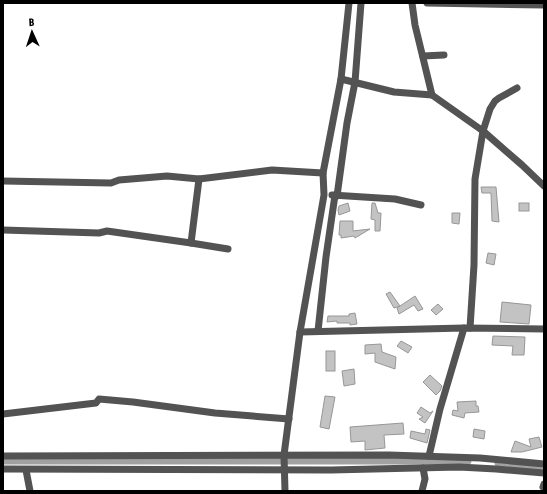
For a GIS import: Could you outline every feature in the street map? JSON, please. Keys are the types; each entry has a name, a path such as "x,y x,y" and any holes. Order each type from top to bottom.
{"street":[{"path":"285,491 284,455 300,332 324,195 323,173 341,79 349,3"},
{"path":"318,331 326,257 355,82 361,3"},
{"path":"412,3 415,25 432,95"},
{"path":"427,3 544,5"},
{"path":"423,56 444,55"},
{"path":"341,79 394,92 432,95 484,131 544,186"},
{"path":"429,456 440,409 467,328 476,220 475,179 484,131 490,109 495,102 499,98 517,88"},
{"path":"3,181 111,182 168,176 199,179 267,170 323,173"},
{"path":"191,243 199,179"},
{"path":"324,195 395,199 420,205"},
{"path":"3,230 99,233 107,231 228,249"},
{"path":"300,332 467,328 544,329"},
{"path":"3,414 96,403 100,399 133,402 215,414 289,419"},
{"path":"3,456 429,456 480,458 544,464"},
{"path":"29,457 28,469 30,491"},
{"path":"3,469 331,470 459,467 544,473"},
{"path":"422,491 425,479 423,468"}],"building":[{"path":"481,187 496,187 499,222 492,221 491,193 482,193"},
{"path":"348,203 350,211 339,215 339,206"},
{"path":"372,203 375,203 378,213 381,213 380,231 375,231 375,220 371,219"},
{"path":"519,203 529,203 529,211 519,211"},
{"path":"452,213 460,213 459,224 452,223"},
{"path":"340,221 353,221 353,231 370,229 355,238 354,236 341,238 341,235 339,235"},
{"path":"488,253 496,254 494,265 486,263"},
{"path":"390,292 400,306 394,308 386,294"},
{"path":"415,296 423,309 418,311 414,305 399,314 397,308"},
{"path":"502,302 531,305 529,324 500,322"},
{"path":"438,304 443,309 436,315 431,310"},
{"path":"355,313 357,324 350,325 350,323 337,323 337,321 327,322 328,316 349,316 349,314"},
{"path":"493,336 525,337 524,355 512,355 513,346 492,345"},
{"path":"401,341 412,347 408,353 397,346"},
{"path":"381,344 382,352 396,357 395,369 375,362 375,353 365,354 365,345"},
{"path":"326,351 335,351 335,371 326,371"},
{"path":"354,369 355,384 344,386 342,371"},
{"path":"430,375 442,386 436,395 423,382"},
{"path":"325,396 335,397 329,429 320,427"},
{"path":"476,401 476,406 478,406 479,412 465,413 464,418 452,415 453,410 458,411 457,402"},
{"path":"421,407 430,413 433,411 425,423 419,419 423,417 417,413"},
{"path":"403,423 404,434 384,435 385,448 365,450 365,441 351,442 350,427"},
{"path":"426,429 430,430 427,443 410,438 411,431 425,434"},
{"path":"474,429 485,431 484,439 473,437"},
{"path":"539,437 542,447 522,452 511,452 515,441 531,447 529,439"}],"waterway":[{"path":"3,461 468,461"},
{"path":"498,463 544,468"}]}
